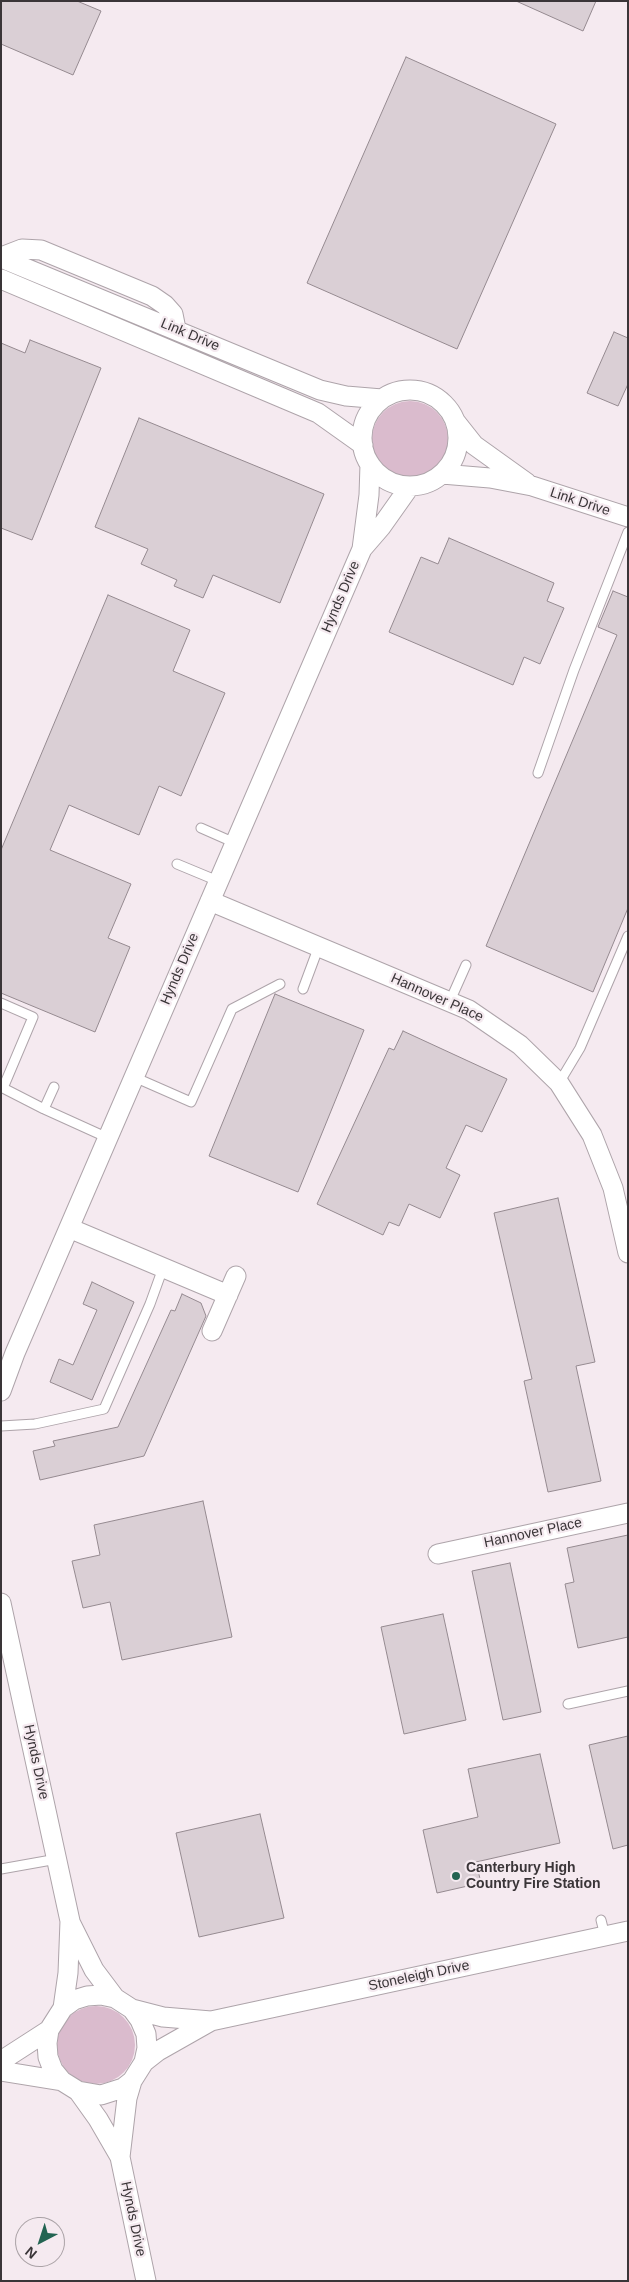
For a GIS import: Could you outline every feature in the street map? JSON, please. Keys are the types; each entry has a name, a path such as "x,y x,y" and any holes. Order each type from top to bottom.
{"street":[{"name":"Link Drive","path":"1,258 320,390 346,396 382,399"},
{"name":"Link Drive","path":"1,279 318,412 363,445"},
{"path":"406,390 423,392 438,400 454,419 458,438 451,464 442,474 427,483 410,486 387,480 370,464 363,445 363,430 368,416 382,399 406,390"},
{"name":"Link Drive","path":"454,419 474,445 532,486"},
{"name":"Hynds Drive","path":"1,1391 15,1353 362,549 369,495 370,464"},
{"name":"Link Drive","path":"442,474 490,478 532,486 628,517"},
{"name":"Hynds Drive","path":"362,549 381,527 410,486"},
{"name":"Hannover Place","path":"210,900 450,1001 506,1033 559,1083 583,1116 602,1155 613,1188 628,1253"},
{"path":"69,1228 228,1296"},
{"path":"212,1331 236,1276"},
{"name":"Hannover Place","path":"438,1554 628,1513"},
{"name":"Hynds Drive","path":"1,1603 70,1921 68,1973 63,2008"},
{"name":"Hynds Drive","path":"70,1921 94,1970 115,1998"},
{"name":"Stoneleigh Drive","path":"144,2062 166,2046 211,2021 603,1928 628,1931"},
{"path":"1,2062 49,2030 63,2008 74,2000 101,1995 115,1998 132,2009 140,2020 146,2034 147,2048 144,2062 132,2081 118,2090 101,2095 78,2091 62,2081 53,2070 48,2057 49,2030"},
{"name":"Stoneleigh Drive","path":"132,2009 163,2017 211,2021"},
{"path":"1,2071 62,2081"},
{"name":"Hynds Drive","path":"120,2157 127,2098 132,2081"},
{"name":"Hynds Drive","path":"78,2091 98,2119 120,2157 146,2281"}],"lane":[{"path":"538,773 574,670 628,532"},
{"path":"201,828 235,842"},
{"path":"178,864 218,881"},
{"path":"559,1083 580,1048 628,936"},
{"path":"303,989 319,946"},
{"path":"450,1001 466,965"},
{"path":"134,1077 191,1102 232,1009 280,984"},
{"path":"1,1003 33,1017 4,1088 44,1109 108,1138"},
{"path":"1,1067 11,1071"},
{"path":"44,1109 54,1087"},
{"path":"1,1426 35,1424 104,1409 163,1268"},
{"path":"568,1704 628,1691"},
{"path":"1,1869 57,1859"}],"shaded area":[{"path":"410,401 425,404 437,412 445,424 448,439 445,454 437,466 425,474 410,477 395,474 383,466 375,454 372,439 375,424 383,412 395,404"},
{"path":"88,2006 104,2006 118,2012 129,2023 135,2037 135,2053 129,2067 118,2078 104,2084 88,2084 74,2078 63,2067 57,2053 57,2037 63,2023 74,2012"}],"building":[{"path":"1,1 77,1 101,11 73,75 1,44"},
{"path":"516,1 596,1 583,31"},
{"path":"406,57 556,124 457,349 307,283"},
{"path":"614,332 628,338 628,384 618,406 587,393"},
{"path":"30,340 101,368 32,540 1,528 1,343 25,353"},
{"path":"139,418 324,494 280,603 213,575 203,598 174,586 177,580 141,564 148,549 95,527"},
{"path":"449,538 554,583 547,601 564,608 540,664 524,657 513,685 389,632 421,557 438,564"},
{"path":"613,591 628,597 628,908 593,992 486,946 617,635 598,627"},
{"path":"108,595 190,630 173,671 225,693 181,796 159,786 139,835 69,805 50,850 131,884 108,938 130,947 95,1032 1,993 1,850"},
{"path":"275,994 364,1030 298,1192 209,1156"},
{"path":"403,1031 507,1079 482,1132 466,1125 446,1168 460,1175 440,1218 409,1204 399,1226 389,1222 383,1235 317,1204 389,1048 394,1050"},
{"path":"558,1198 595,1362 576,1366 601,1481 548,1492 524,1381 532,1379 494,1213"},
{"path":"92,1282 134,1302 92,1400 50,1382 59,1359 73,1365 97,1310 83,1304"},
{"path":"182,1294 201,1303 206,1316 144,1456 40,1480 33,1451 55,1446 53,1441 118,1427 171,1310 175,1311"},
{"path":"203,1501 232,1637 122,1660 110,1602 83,1608 72,1561 100,1555 94,1525"},
{"path":"628,1535 628,1637 578,1648 565,1584 574,1582 567,1548"},
{"path":"510,1563 541,1712 503,1720 472,1571"},
{"path":"443,1614 466,1720 404,1734 381,1627"},
{"path":"628,1736 628,1845 613,1849 589,1745"},
{"path":"540,1754 560,1843 476,1862 481,1883 437,1893 423,1830 478,1817 468,1769"},
{"path":"260,1814 284,1918 199,1937 176,1833"}],"place":[{"name":"Canterbury High Country Fire Station","path":"456,1876"}]}
